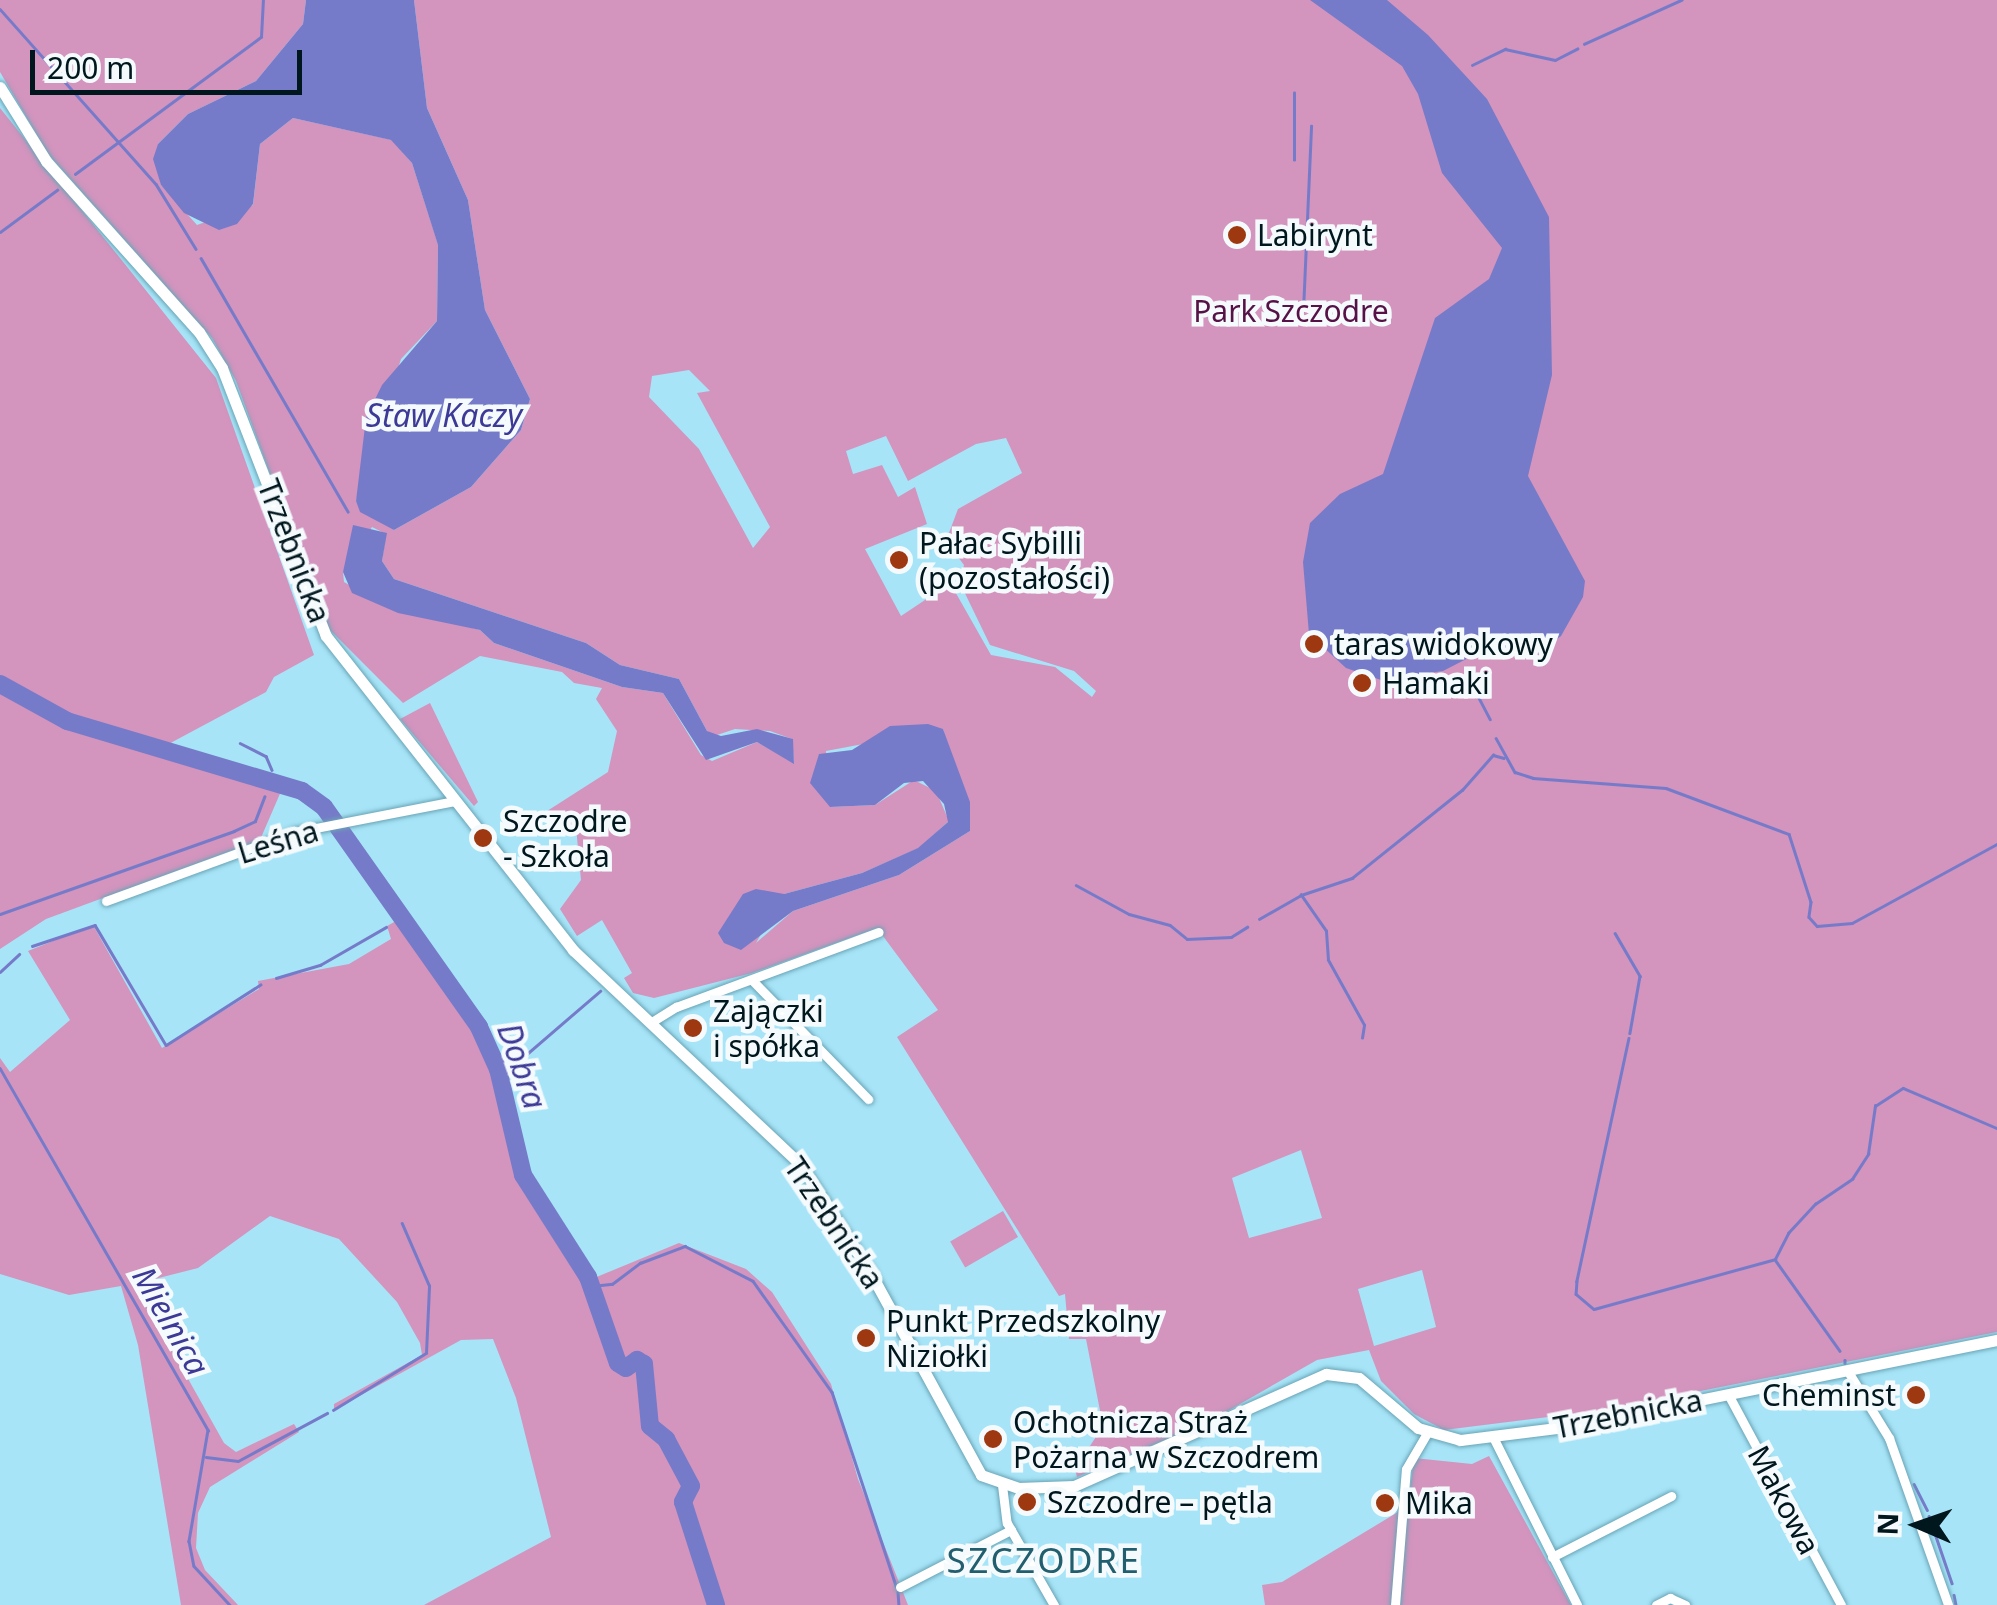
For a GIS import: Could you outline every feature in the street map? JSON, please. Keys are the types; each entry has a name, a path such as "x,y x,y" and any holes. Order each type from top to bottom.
{"street":[{"name":"Trzebnicka","path":"0,86 46,161 199,332 222,368 316,619 573,950 817,1186 975,1470 1002,1485"},
{"name":"Leśna","path":"106,901 294,832 454,801"},
{"path":"650,1023 676,1006 879,932"},
{"path":"753,981 868,1098"},
{"name":"Trzebnicka","path":"1427,1432 1451,1439 1493,1437 1997,1340"},
{"path":"1847,1370 1889,1438 1948,1605"},
{"path":"1054,1605 1011,1530 1002,1485 1040,1490 1086,1482 1326,1374 1358,1378 1427,1432 1408,1458 1395,1605"},
{"name":"Makowa","path":"1728,1394 1840,1605"},
{"path":"1493,1437 1578,1605"},
{"path":"1552,1557 1670,1496"},
{"path":"900,1587 1011,1530"},
{"path":"1656,1605 1670,1598 1684,1605"}],"green space":[{"name":"Park Szczodre","path":"0,0 306,0 303,24 256,81 188,114 158,144 161,185 197,225 253,205 260,144 293,118 392,140 412,163 438,244 437,321 401,359 356,501 394,530 471,487 521,430 530,399 485,310 468,200 427,108 414,0 1997,0 1997,1332 1605,1410 1444,1430 1414,1414 1381,1381 1369,1350 1317,1360 1212,1420 1077,1477 1075,1469 1103,1426 1086,1339 1069,1339 1065,1294 1059,1296 897,1037 938,1010 877,928 752,973 654,998 633,993 624,978 632,973 602,920 577,936 560,909 581,880 576,827 564,829 544,813 608,772 617,731 596,699 602,688 574,683 562,672 480,656 403,703 325,625 236,381 212,338 48,154 0,72","holes":["689,370 710,391 697,393 770,527 753,548 699,449 649,397 652,376","886,436 908,481 976,444 1006,438 1022,473 958,509 946,541 964,565 960,583 990,645 1074,671 1096,691 1092,697 1055,667 991,655 953,588 946,586 901,616 865,549 927,524 915,487 898,497 882,465 853,474 846,451","372,527 386,534 382,561 394,579 586,643 620,665 679,679 707,731 714,736 735,729 770,731 792,739 794,763 757,742 712,761 701,755 663,693 622,687 494,643 480,630 380,603 344,582 343,572","943,729 970,831 899,875 793,911 756,943 784,894 862,873 919,848 949,821 936,791 914,780 875,805 830,807 826,751","1301,1150 1322,1218 1249,1238 1232,1178","1422,1270 1436,1327 1374,1346 1358,1289"]},
{"path":"0,108 216,378 314,655 274,677 266,692 163,747 62,715 0,678"},
{"path":"0,689 61,722 282,789 260,840 46,919 0,949"},
{"path":"430,703 478,802 474,806 400,719"},
{"path":"396,921 473,1029 493,1073 522,1189 582,1283 679,1243 746,1269 772,1292 831,1384 858,1479 908,1605 424,1605 551,1537 516,1398 493,1339 461,1340 334,1410 334,1404 422,1355 420,1343 397,1302 339,1239 270,1216 198,1268 135,1284 224,1443 236,1452 294,1424 299,1432 210,1487 198,1513 196,1548 205,1570 238,1605 181,1605 138,1345 121,1286 69,1295 0,1274 0,1058 10,1072 70,1020 28,951 93,925 162,1048 259,989 258,981 349,964 391,939 387,926"},
{"path":"1003,1211 1018,1237 965,1267 950,1242"},
{"path":"1489,1456 1571,1605 1265,1605 1262,1585 1282,1582 1408,1506 1414,1458 1472,1464"}],"water":[{"name":"Staw Kaczy","path":"306,0 414,0 427,108 468,200 485,310 530,399 521,430 471,487 394,530 360,512 356,501 366,418 382,385 437,321 438,245 412,163 391,140 293,118 260,144 253,204 237,224 219,230 184,213 161,185 153,159 158,144 188,114 256,81 303,24"},
{"path":"1310,0 1387,0 1428,35 1487,99 1549,217 1552,375 1528,476 1585,581 1583,597 1561,636 1536,655 1478,653 1443,671 1381,680 1346,668 1309,634 1303,562 1310,523 1340,494 1383,474 1435,318 1489,279 1502,248 1442,173 1418,94 1402,66"},
{"path":"353,525 387,533 382,561 394,579 586,643 620,665 679,679 707,731 721,736 757,729 793,739 794,764 757,742 706,760 663,693 622,687 494,643 480,630 398,613 352,593 343,572"},
{"path":"928,724 943,729 970,802 970,831 899,875 793,911 741,950 724,943 718,933 743,894 756,889 784,894 862,873 918,848 948,822 944,804 923,781 904,783 875,805 830,807 810,783 819,754 852,750 890,726"}],"waterway":[{"path":"75,174 261,37 263,0"},
{"path":"1584,44 1681,0"},
{"path":"0,9 156,184 196,249"},
{"path":"1472,65 1505,49 1555,60 1577,49"},
{"path":"1294,93 1294,160"},
{"path":"1303,311 1311,126"},
{"path":"0,232 57,190"},
{"path":"201,258 348,512"},
{"path":"1466,673 1490,719"},
{"name":"Dobra","path":"0,684 67,721 302,791 324,807 479,1027 498,1069 523,1175 588,1277 618,1363 626,1368 637,1360 644,1364 650,1426 666,1439 691,1486 683,1502 716,1605"},
{"path":"1496,738 1515,772 1533,778 1666,788 1789,834 1811,902 1809,917 1817,926 1852,923 1997,844"},
{"path":"240,743 266,756 272,770"},
{"path":"1362,1038 1364,1025 1328,960 1326,931 1301,895 1352,878 1462,790 1493,755 1504,758"},
{"path":"0,914 234,831 255,821 264,797"},
{"path":"1076,885 1129,914 1170,925 1187,939 1231,937 1247,927"},
{"path":"1259,919 1301,895"},
{"path":"32,946 95,925 166,1045 260,985"},
{"path":"276,978 320,965 386,927"},
{"path":"1615,933 1640,976 1630,1033"},
{"path":"0,972 19,954"},
{"path":"500,1077 600,991"},
{"path":"1629,1038 1577,1281 1576,1294 1594,1309 1775,1259 1788,1233 1815,1204 1852,1179 1868,1154 1875,1106 1903,1088 1997,1128"},
{"name":"Mielnica","path":"0,1068 208,1430 189,1541 194,1566 230,1605"},
{"path":"333,1410 426,1353 429,1286 402,1224"},
{"path":"592,1286 612,1284 640,1263 685,1246 753,1281 832,1392 896,1586"},
{"path":"1776,1261 1840,1351"},
{"path":"206,1457 238,1461 327,1413"},
{"path":"1914,1484 1927,1510"},
{"path":"1929,1516 1952,1583"},
{"path":"898,1592 899,1605"},
{"path":"1954,1595 1956,1605"}],"place":[{"name":"Labirynt","path":"1237,235"},
{"name":"Pałac Sybilli (pozostałości)","path":"899,560"},
{"name":"taras widokowy","path":"1314,644"},
{"name":"Hamaki","path":"1362,683"},
{"name":"Szczodre - Szkoła","path":"483,838"},
{"name":"Zajączki i spółka","path":"693,1028"},
{"name":"Punkt Przedszkolny Niziołki","path":"866,1338"},
{"name":"Cheminst","path":"1916,1395"},
{"name":"Ochotnicza Straż Pożarna w Szczodrem","path":"993,1439"},
{"name":"Szczodre – pętla","path":"1027,1502"},
{"name":"Mika","path":"1385,1503"}],"district":[{"name":"SZCZODRE","path":"1044,1560"}]}
